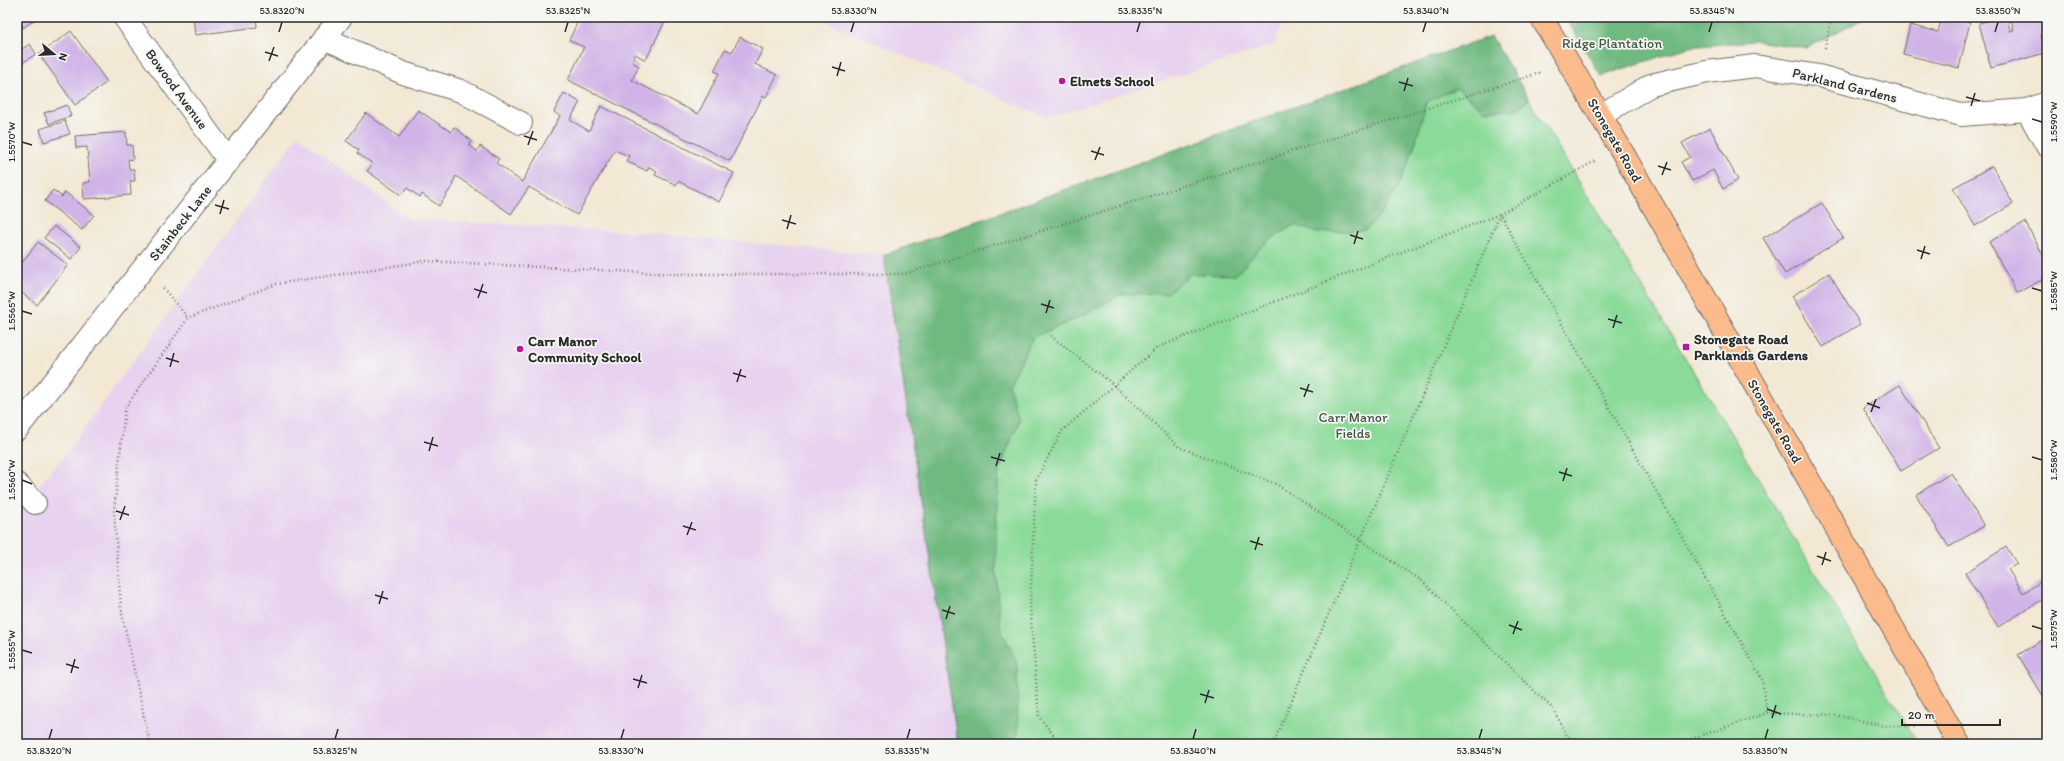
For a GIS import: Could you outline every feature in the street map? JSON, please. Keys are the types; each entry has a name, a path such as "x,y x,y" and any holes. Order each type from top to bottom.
{"main road":[{"name":"Stonegate Road","path":"1541,17 1620,148 1959,744"}],"street":[{"name":"Bowood Avenue","path":"124,17 229,161"},
{"name":"Stainbeck Lane","path":"17,429 341,17"},
{"path":"324,38 403,73 461,91 521,124"},
{"name":"Parkland Gardens","path":"1601,116 1651,85 1707,72 1755,66 1819,76 1961,115 2027,110 2047,102"},
{"path":"2027,110 2047,146"},
{"path":"17,484 35,503"}],"path":[{"path":"150,744 121,609 114,510 125,408 188,318 276,284 426,261 676,274 905,274 1569,63"},
{"path":"1061,744 1038,717 1030,608 1036,480 1062,431 1158,347 1500,214 1620,148"},
{"path":"1273,744 1500,214"},
{"path":"1500,214 1762,679 1767,713"},
{"path":"144,268 171,296 188,318"},
{"path":"1051,336 1114,385 1179,447 1276,484 1422,581 1554,710 1567,736 1577,744"},
{"path":"1676,744 1767,713 1835,715 1885,726 1948,726"}],"shaded area":[{"name":"Elmets School","path":"816,17 1285,17 1274,45 1047,118"},
{"name":"Carr Manor Community School","path":"298,136 408,219 632,232 884,255 958,744 17,744 17,513 73,444"}],"green space":[{"name":"Ridge Plantation","path":"1565,17 1865,17 1807,48 1754,41 1689,47 1601,76"},
{"name":"Carr Manor Fields","path":"1491,36 1918,744 958,744 884,255"},
{"path":"1491,36 1529,99 1516,110 1485,111 1457,88 1426,102 1416,140 1402,178 1390,201 1366,230 1317,233 1294,225 1264,244 1236,275 1191,274 1167,293 1122,294 1072,321 1033,337 1009,385 1019,420 999,471 996,525 996,567 1000,626 1017,663 1019,744 958,744 884,255"}],"building":[{"path":"17,17 38,17 23,28"},
{"path":"193,17 256,17 257,27 195,35"},
{"path":"580,17 667,17 646,60 635,54 632,62 639,66 632,80 698,114 719,73 714,71 725,49 732,52 740,37 763,49 755,64 777,75 766,97 763,96 730,161 568,80 584,47 569,40"},
{"path":"1942,17 1951,17 1970,22 1959,68 1903,54 1910,25 1938,32"},
{"path":"2007,17 2010,31 2014,30 2010,17 2046,17 2047,32 2041,34 2045,53 1991,68 1979,23"},
{"path":"71,31 107,82 75,105 39,54"},
{"path":"30,44 36,54 22,63 17,52"},
{"path":"564,93 580,102 570,120 589,131 601,106 734,173 719,202 678,181 676,185 655,175 657,171 649,167 647,171 626,161 629,156 615,150 577,215 529,187 511,214 456,176 452,184 453,185 439,206 422,194 420,197 407,188 401,195 367,171 373,164 357,153 359,150 346,141 366,113 399,137 418,110 451,132 454,127 472,141 469,145 477,151 480,146 499,159 496,163 522,182 560,116 554,112"},
{"path":"67,105 71,116 49,124 44,113"},
{"path":"65,121 70,134 44,142 40,129"},
{"path":"1710,128 1738,180 1723,189 1713,170 1692,181 1681,162 1690,157 1682,143"},
{"path":"126,132 127,145 132,145 133,159 128,160 129,169 134,169 135,181 130,181 131,195 84,199 83,183 90,182 87,147 76,148 75,136"},
{"path":"1992,166 2013,204 1975,226 1953,188"},
{"path":"53,190 62,197 65,192 94,215 82,230 45,201"},
{"path":"1822,203 1843,238 1785,274 1763,238"},
{"path":"2025,222 2047,262 2047,277 2017,293 1989,242"},
{"path":"54,226 81,247 71,259 44,238"},
{"path":"38,242 68,265 37,305 17,289 17,269"},
{"path":"1829,273 1860,324 1823,347 1792,296"},
{"path":"1900,385 1939,448 1901,471 1863,408"},
{"path":"1951,473 1984,526 1949,547 1916,495"},
{"path":"2006,547 2017,564 2008,569 2023,593 2047,578 2047,597 1998,627 1965,573"},
{"path":"2047,637 2047,702 2018,655"}],"place":[{"name":"Elmets School","path":"1062,81"},
{"name":"Stonegate Road Parklands Gardens","path":"1686,347"},
{"name":"Carr Manor Community School","path":"520,349"}]}
